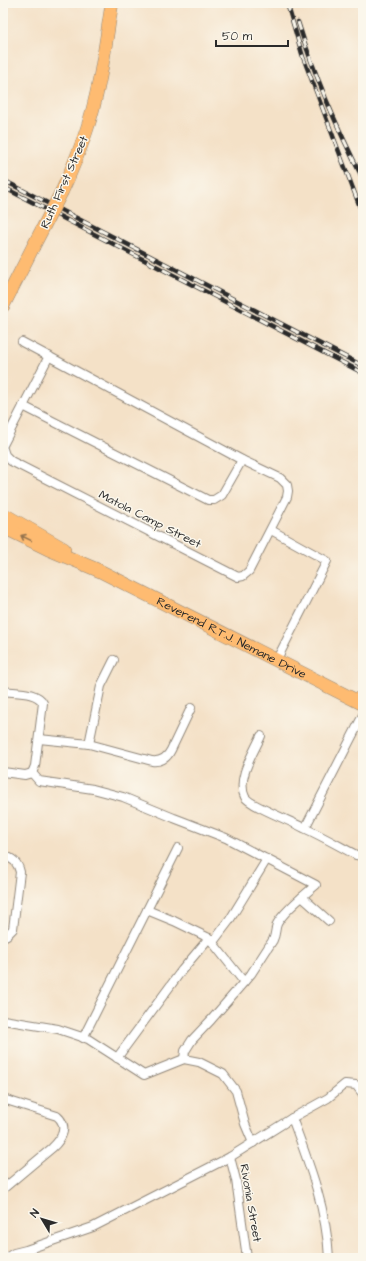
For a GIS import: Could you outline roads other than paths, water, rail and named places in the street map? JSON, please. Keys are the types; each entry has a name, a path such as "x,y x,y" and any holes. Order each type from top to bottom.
{"main road":[{"name":"Ruth First Street","path":"3,306 74,165 86,130 100,74 112,3"},
{"name":"Reverend R.T.J. Nemane Drive","path":"3,514 50,540 100,571"},
{"name":"Reverend R.T.J. Nemane Drive","path":"3,527 48,549 100,571 363,704"}],"street":[{"path":"22,342 242,460 280,478 287,485 288,491 286,497 271,530 327,561 276,661"},
{"path":"3,445 49,356"},
{"path":"23,406 208,500 214,500 222,495 242,460"},
{"name":"Matola Camp Street","path":"3,449 5,455 11,461 238,577 243,576 249,571 271,530"},
{"path":"90,744 101,686 114,660"},
{"path":"3,691 34,696 40,699 43,705 35,766 32,773"},
{"path":"39,739 90,744 152,761 159,761 168,756 191,708"},
{"path":"305,828 363,715"},
{"path":"261,736 244,772 242,786 245,798 254,804 305,828 356,855 363,856"},
{"path":"3,772 25,775 32,773"},
{"path":"32,773 39,781 92,789 123,797 226,838 316,885 302,897 278,923 273,940 251,974 192,1040 185,1051 184,1059"},
{"path":"83,1038 178,848"},
{"path":"3,856 11,858 16,862 20,872 13,929 3,937"},
{"path":"117,1058 182,970 229,921 267,859"},
{"path":"302,897 329,921"},
{"path":"147,910 174,921 211,940 244,982"},
{"path":"3,1020 58,1029 83,1038 144,1075 184,1059 199,1062 223,1074 236,1091 252,1143"},
{"name":"Rivonia Street","path":"247,1258 236,1180 230,1157 292,1118 328,1098 345,1084 356,1085 363,1094"},
{"path":"3,1099 57,1116 61,1121 64,1131 59,1142 3,1188"},
{"path":"292,1118 317,1190 325,1225 329,1258"},
{"path":"6,1258 14,1253 92,1226 230,1157"}],"railway":[{"path":"287,3 303,57 363,215"},
{"path":"298,22 327,102 363,179"},
{"path":"3,180 363,366"},
{"path":"3,187 363,373"}]}
